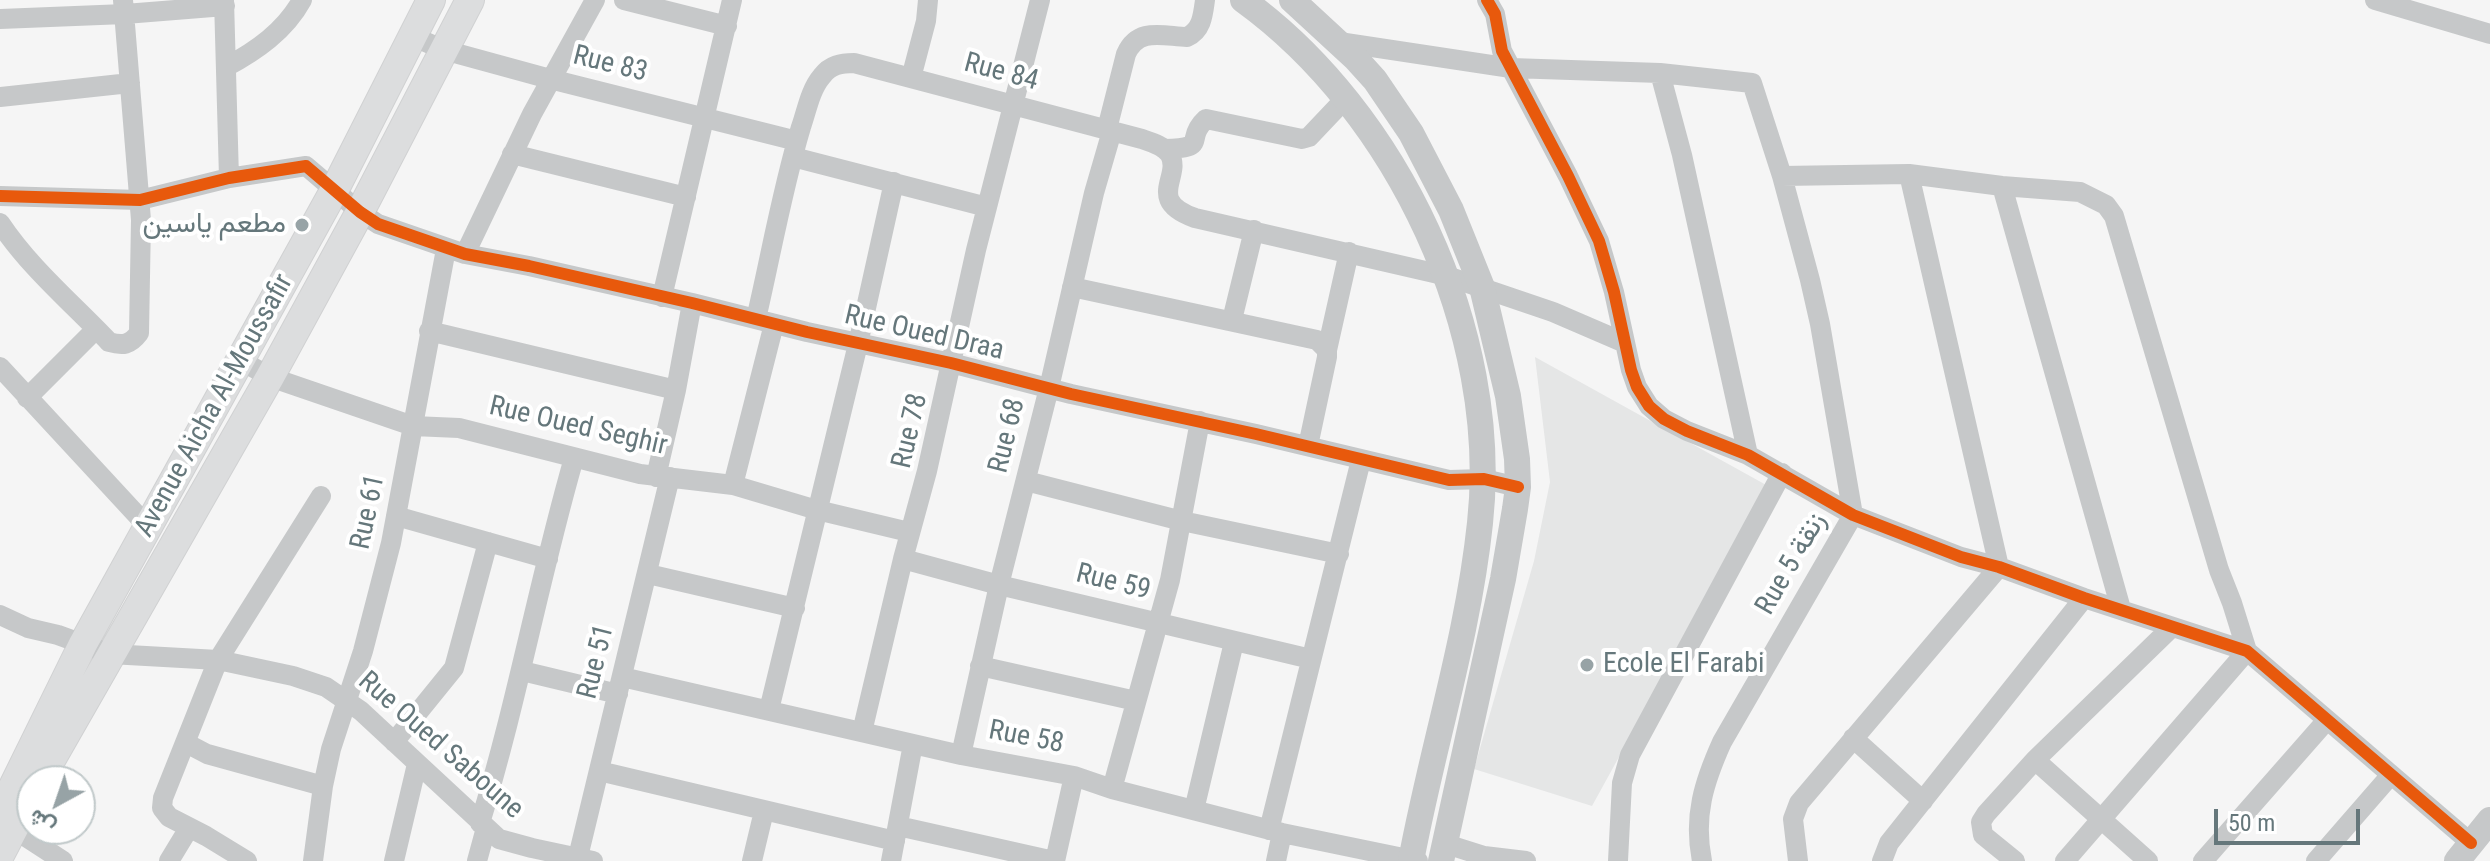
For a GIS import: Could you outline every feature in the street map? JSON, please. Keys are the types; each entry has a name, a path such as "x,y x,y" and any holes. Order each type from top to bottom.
{"main road":[{"name":"Avenue Aicha Al-Moussafir","path":"0,855 4,820 83,644 335,189 431,0"},
{"name":"Avenue Aicha Al-Moussafir","path":"48,765 270,377 470,0"}],"street":[{"path":"226,67 253,52 274,35 293,16 302,0"},
{"name":"Rue 61","path":"313,861 331,749 376,605 396,516 429,331 456,252 595,0"},
{"path":"624,0 727,26"},
{"path":"662,297 732,0"},
{"name":"Rue 78","path":"862,732 909,532 927,471 987,207 1040,0"},
{"name":"Rue 68","path":"961,755 1129,48 1147,34 1187,37 1193,34 1201,23 1205,0"},
{"path":"1243,0 1290,38 1345,99 1401,180 1447,276 1476,392 1483,444 1481,523 1435,756 1418,819 1413,860"},
{"path":"1292,0 1375,80 1411,133 1451,210 1482,287 1508,396 1518,487 1503,579 1444,853 1526,861"},
{"path":"1487,0 1495,14 1502,51 1599,241 1637,387 1657,413 1673,425 1748,455 1853,515 1961,557 2247,651 2390,776 2464,852 2490,820"},
{"path":"2375,0 2490,34"},
{"path":"0,19 124,7 224,3 229,178"},
{"path":"0,223 14,245 109,342 121,346 132,342 139,333 140,200 124,7"},
{"path":"911,78 927,10"},
{"name":"Rue 83","path":"412,36 444,50 705,118 894,182 987,207"},
{"path":"1339,42 1511,68 1660,73 1752,83 1782,176 1820,324 1853,515"},
{"name":"Rue 84","path":"733,485 795,149 818,81 832,66 854,63 1142,139 1164,149"},
{"path":"1660,73 1682,155 1748,455"},
{"path":"0,97 130,83"},
{"path":"1164,149 1187,149 1193,145 1201,121 1206,119 1302,139 1309,137 1345,99"},
{"path":"1164,149 1172,160 1169,184 1173,206 1183,214 1447,276 1553,312 1625,343"},
{"path":"512,154 686,197"},
{"name":"Rue Oued Draa","path":"0,196 140,200 229,178 306,166 378,224 456,252 692,303 1449,480 1484,479 1518,487"},
{"path":"1782,176 1909,174 2080,192 2111,210 2219,570 2247,651"},
{"path":"1909,174 1999,567"},
{"path":"769,710 894,182"},
{"path":"2002,186 2121,609"},
{"path":"1232,320 1254,230"},
{"path":"1308,446 1349,252"},
{"path":"1072,287 1308,337 1317,340 1327,350"},
{"name":"Rue 51","path":"583,860 599,771 648,574 692,303"},
{"path":"27,398 96,329"},
{"path":"429,331 676,390"},
{"name":"Rue Oued Seghir","path":"240,360 270,377 413,426 459,428 663,477 733,485 817,510 909,532"},
{"path":"0,367 148,527"},
{"path":"1112,789 1159,623 1200,421"},
{"path":"477,861 483,825 574,458"},
{"path":"1276,861 1275,831 1311,659 1361,460"},
{"path":"1618,861 1622,783 1630,755 1782,473"},
{"path":"1026,481 1182,521 1339,554"},
{"path":"247,861 169,817 162,808 165,790 218,660 321,496"},
{"name":"Rue 5 زنقة","path":"1702,861 1699,846 1701,794 1722,742 1853,515"},
{"path":"396,516 548,559"},
{"path":"394,742 454,668 488,542"},
{"name":"Rue 59","path":"903,559 1311,659"},
{"path":"1798,861 1793,819 1799,803 1999,567"},
{"path":"648,574 795,608"},
{"path":"1882,861 1889,843 2084,598"},
{"name":"Rue Oued Saboune","path":"0,615 28,628 110,654 218,660 318,683 348,700 483,825 507,842 583,860"},
{"path":"2003,857 1983,835 1981,822 2035,760 2172,627"},
{"path":"1194,810 1234,642"},
{"path":"2065,861 2247,651"},
{"path":"980,666 1136,701"},
{"name":"Rue 58","path":"522,671 769,710 961,755 1074,776 1112,789 1275,831 1413,860"},
{"path":"2203,861 2327,720"},
{"path":"1853,738 1923,801"},
{"path":"186,743 207,754 323,786"},
{"path":"895,843 913,744"},
{"path":"2035,760 2148,861"},
{"path":"394,861 417,764"},
{"path":"599,771 895,843 1055,861 1074,776"},
{"path":"2316,861 2390,776"},
{"path":"752,861 764,811"},
{"path":"4,820 63,861"},
{"path":"169,861 189,828"}],"shaded area":[{"name":"Ecole El Farabi","path":"1535,357 1768,486 1592,806 1474,769 1534,561 1550,482"}],"cycle path":[{"path":"1487,0 1495,14 1502,51 1599,241 1637,387 1649,406 1664,419 1748,455 1853,515 1961,557 2247,651 2471,843"},
{"path":"0,196 140,200 229,178 306,166 378,224 465,254 692,303 1449,480 1484,479 1518,487"}],"place":[{"name":"مطعم ياسين","path":"302,225"},
{"name":"Ecole El Farabi","path":"1587,665"}]}
